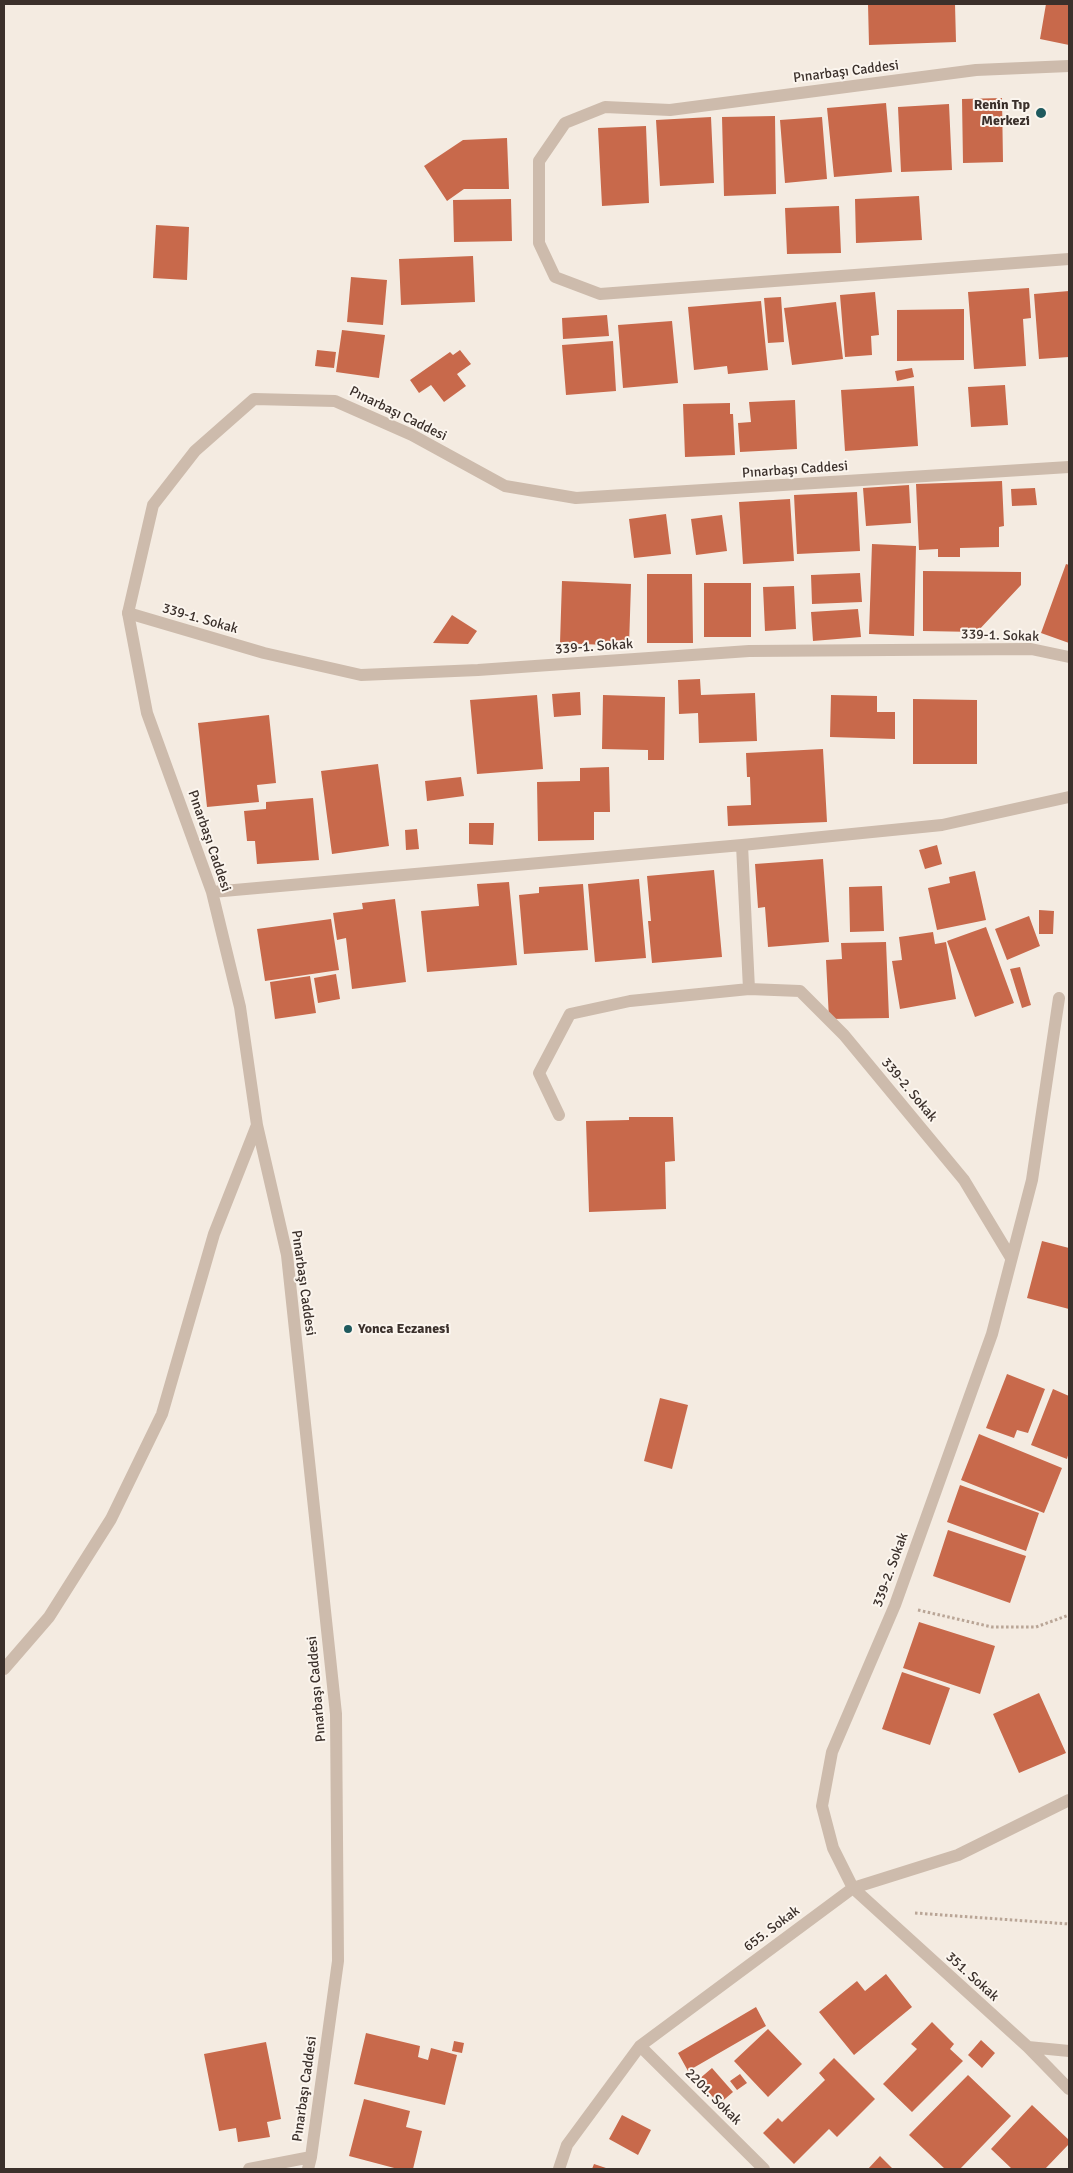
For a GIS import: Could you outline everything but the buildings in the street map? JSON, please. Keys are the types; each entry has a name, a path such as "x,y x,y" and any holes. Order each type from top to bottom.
{"street":[{"name":"Pınarbaşı Caddesi","path":"1069,66 976,70 670,110 605,107 565,123 538,161 540,243 555,277 600,294 1069,259"},
{"name":"Pınarbaşı Caddesi","path":"309,2163 338,1961 336,1714 287,1255 257,1125 240,1007 212,892 147,713 128,614 153,505 195,451 254,399 336,401 412,435 505,486 576,498 1069,467"},
{"name":"339-1. Sokak","path":"128,614 264,653 361,675 478,670 749,651 1031,649 1069,657"},
{"path":"212,892 742,845 942,825 1069,797"},
{"path":"742,845 749,989"},
{"name":"339-2. Sokak","path":"559,1115 539,1073 570,1014 630,1001 749,989 800,991 844,1035 964,1180 1011,1258"},
{"name":"339-2. Sokak","path":"853,1888 833,1848 822,1806 832,1752 895,1605 992,1334 1032,1180 1059,998"},
{"path":"4,1669 49,1617 111,1519 162,1414 214,1234 257,1125"},
{"name":"655. Sokak","path":"559,2169 567,2145 640,2046 853,1888 958,1855 1069,1800"},
{"name":"351. Sokak","path":"853,1888 1028,2048 1069,2090"},
{"name":"2201. Sokak","path":"640,2046 764,2169"},
{"path":"1028,2048 1069,2051"},
{"path":"250,2169 309,2163"}],"path":[{"path":"895,1605 992,1627 1036,1627 1069,1616"},
{"path":"914,1913 1069,1924"}],"place":[{"name":"Renin Tıp Merkezi","path":"1041,113"},
{"name":"Yonca Eczanesi","path":"348,1329"}]}
